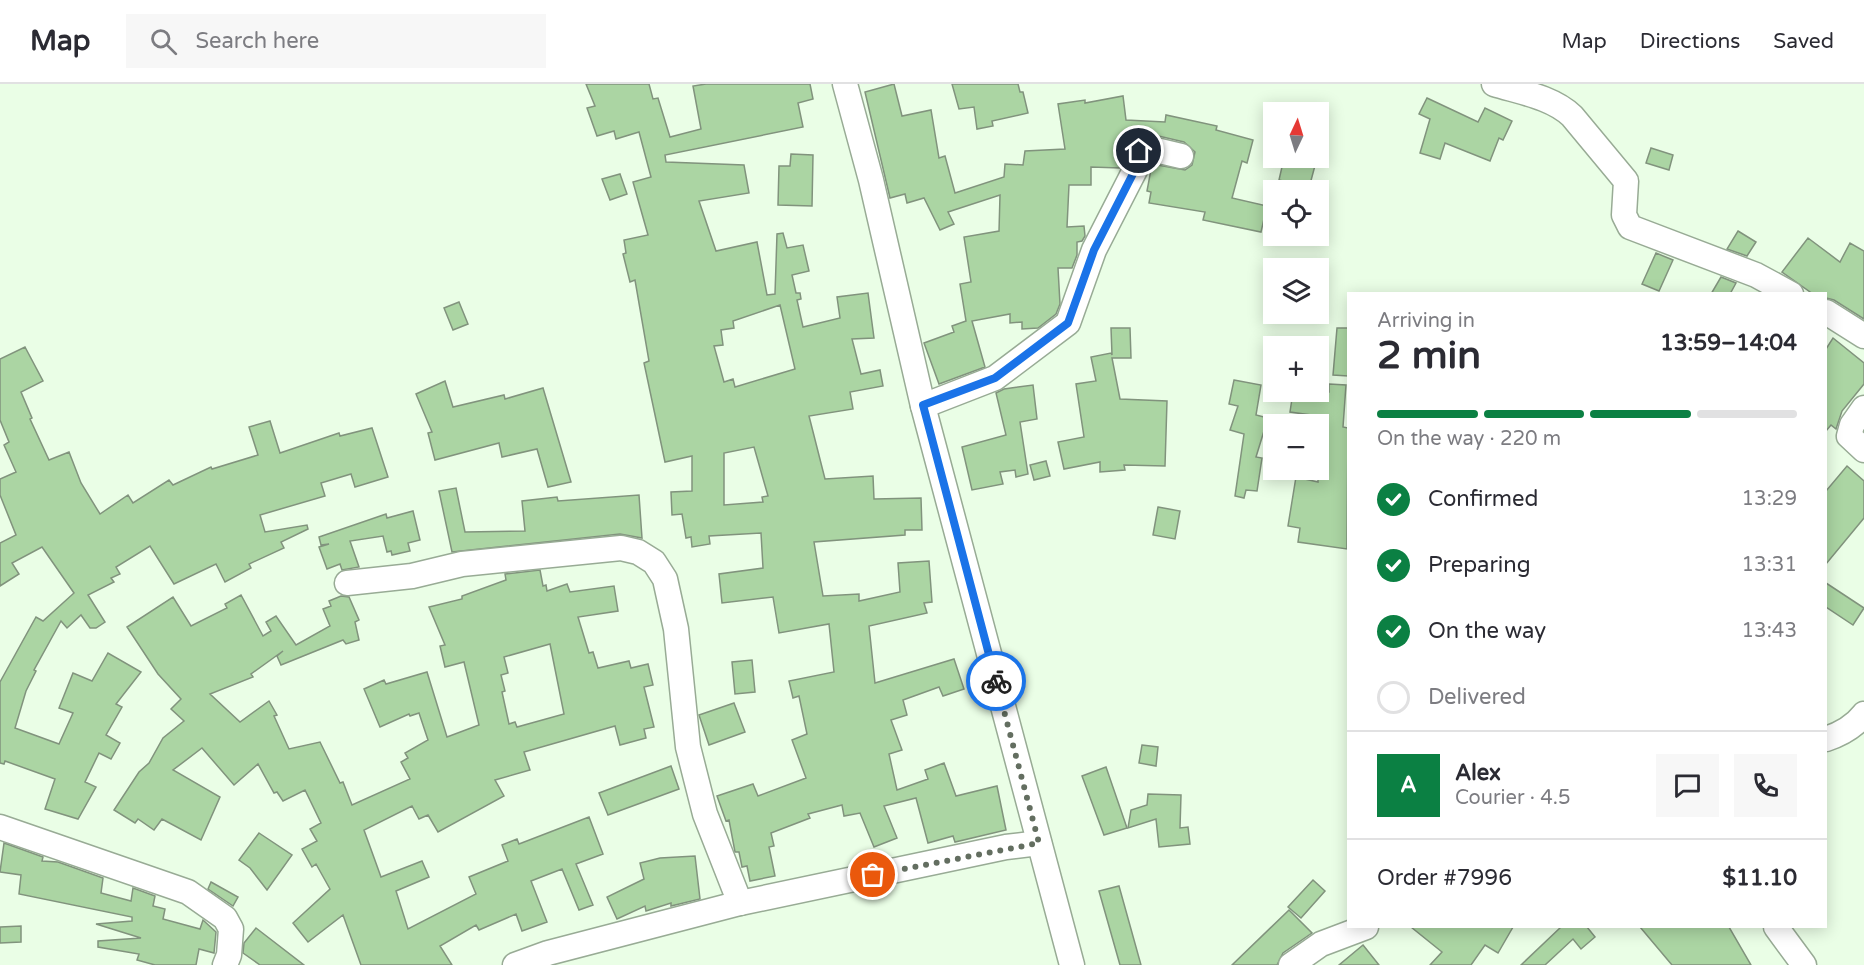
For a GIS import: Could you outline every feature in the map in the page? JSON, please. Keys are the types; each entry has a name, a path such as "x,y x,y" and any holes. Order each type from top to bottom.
{"street":[{"path":"845,84 871,180 923,405 1072,965"},
{"path":"1494,84 1550,102 1563,108 1572,116 1626,181 1624,215 1630,227 1756,275 1787,292"},
{"path":"923,405 995,378 1068,323 1094,250 1137,166 1139,151 1148,148 1181,156"},
{"path":"1827,313 1864,336"},
{"path":"1864,408 1851,425 1850,436 1864,450"},
{"path":"347,583 412,576 462,564 621,548 638,552 654,562 664,579 676,629 688,747 705,814 740,903"},
{"path":"1827,739 1840,735 1864,714"},
{"path":"0,827 188,892 220,913 231,929 229,955 225,965"},
{"path":"515,965 548,953 740,903 1006,847 1039,843"},
{"path":"1290,965 1321,944 1363,928"},
{"path":"1777,928 1804,965"}],"building":[{"path":"586,84 649,84 653,99 658,98 670,137 701,129 693,86 810,84 813,99 798,103 803,127 665,155 666,162 744,165 749,193 699,201 716,251 757,242 767,295 775,294 777,234 783,233 787,248 803,245 809,271 792,275 796,293 800,293 801,299 797,300 803,327 840,318 837,297 868,293 874,338 852,339 861,374 880,370 883,386 850,392 853,409 809,416 825,479 873,476 874,499 921,498 922,530 905,530 905,535 814,542 823,596 859,594 859,601 900,592 898,563 929,561 932,602 924,603 927,613 869,626 875,683 954,659 964,689 943,696 939,687 903,700 907,715 891,720 902,750 889,754 897,790 928,779 925,770 944,763 956,796 997,786 1006,830 955,842 953,836 928,843 916,798 884,806 897,838 874,847 860,813 844,816 842,805 808,814 810,818 771,833 774,846 769,847 775,876 750,881 747,866 742,867 739,852 735,852 729,820 726,821 717,796 753,784 758,796 806,778 792,740 807,734 799,696 793,698 789,681 834,672 829,624 779,633 773,597 722,603 719,574 763,568 761,533 709,536 710,544 692,547 691,537 686,538 682,514 672,515 671,492 692,491 692,456 665,462 644,363 649,361 635,280 630,282 623,254 626,253 624,240 648,235 633,182 651,177 639,132 616,139 614,131 597,136 587,108 595,106","holes":["780,305 795,369 735,387 733,379 724,382 714,346 723,345 721,330 734,328 733,321","754,447 768,496 762,497 763,502 724,505 724,453"]},
{"path":"894,84 902,116 931,110 939,158 945,156 955,193 1004,177 1005,164 1023,165 1025,151 1065,149 1058,104 1085,100 1085,103 1123,96 1126,120 1165,122 1166,115 1217,126 1216,130 1253,140 1247,163 1242,161 1232,198 1263,205 1261,232 1203,220 1205,212 1149,203 1151,192 1147,191 1152,164 1185,170 1192,165 1195,152 1184,142 1150,134 1134,138 1128,143 1120,168 1091,167 1091,185 1069,185 1067,227 1084,226 1085,236 1082,241 1077,242 1077,255 1072,268 1058,268 1060,304 1056,314 1038,328 1022,329 1022,322 1010,323 1010,314 972,321 985,367 939,384 924,343 954,332 952,326 966,321 960,284 971,282 964,237 999,231 1000,195 948,212 954,224 940,230 924,198 907,203 905,194 890,198 865,92"},
{"path":"952,84 1018,84 1020,92 1023,92 1028,113 992,121 993,126 977,129 974,107 959,109"},
{"path":"1427,98 1478,122 1485,108 1512,121 1503,140 1499,138 1490,161 1445,143 1440,159 1420,153 1430,119 1419,114"},
{"path":"1651,148 1673,155 1669,170 1646,163"},
{"path":"791,154 813,155 812,206 778,205 779,166 790,166"},
{"path":"1282,168 1314,168 1311,180 1279,180"},
{"path":"620,174 627,194 610,200 602,179"},
{"path":"1738,231 1756,242 1747,256 1727,249"},
{"path":"1808,238 1840,262 1850,243 1864,251 1864,319 1834,300 1827,298 1827,292 1810,292 1782,272"},
{"path":"1656,253 1673,260 1659,291 1642,284"},
{"path":"1721,277 1736,283 1731,292 1712,292"},
{"path":"459,302 468,324 453,330 444,308"},
{"path":"1111,328 1130,328 1131,358 1112,358 1120,399 1167,401 1165,466 1124,465 1125,470 1100,472 1100,462 1064,469 1058,442 1084,437 1076,384 1096,381 1091,357 1111,353 1112,355"},
{"path":"1337,328 1347,328 1347,376 1333,375"},
{"path":"1833,338 1864,363 1864,384 1842,411 1836,429 1831,425 1827,430 1827,347"},
{"path":"25,347 43,381 21,392 32,418 30,419 49,460 69,452 81,483 100,514 128,495 133,503 169,480 173,485 211,467 212,469 258,455 249,427 270,421 280,453 339,433 340,436 372,428 388,477 355,487 351,474 321,483 325,496 260,515 265,532 307,525 308,529 281,542 284,548 249,564 251,568 225,582 216,564 174,584 150,546 116,567 120,574 111,578 114,582 88,595 105,622 96,628 90,628 81,615 67,628 61,621 34,670 36,671 26,691 15,728 59,744 73,713 59,708 73,673 92,681 108,653 141,672 116,704 122,707 106,735 120,743 111,759 99,753 85,782 96,787 78,819 45,809 55,779 5,761 4,764 0,763 0,682 36,617 43,621 74,593 42,547 12,563 19,574 0,586 0,543 16,535 0,495 0,479 16,472 4,445 9,442 0,420 0,359"},
{"path":"1234,380 1261,385 1256,415 1263,417 1263,434 1256,457 1262,458 1257,491 1246,490 1244,498 1235,496 1244,434 1230,430 1238,406 1229,404"},
{"path":"445,381 453,407 504,395 505,399 543,388 571,482 548,487 537,449 502,457 499,443 435,460 428,433 432,432 416,394"},
{"path":"1329,384 1346,385 1343,427 1347,428 1347,549 1298,542 1300,528 1288,526 1296,480 1318,482 1318,480 1329,480 1329,414 1290,412 1292,402 1329,402"},
{"path":"1033,385 1037,419 1020,422 1028,474 1016,477 1015,470 1000,472 1003,484 972,490 962,447 1006,435 996,393 1004,389"},
{"path":"1046,461 1050,476 1034,480 1030,465"},
{"path":"1847,466 1864,481 1864,518 1827,563 1827,490"},
{"path":"456,488 465,532 525,531 522,501 557,497 558,501 639,495 642,538 620,534 452,552 439,491"},
{"path":"1158,507 1180,511 1175,539 1153,535"},
{"path":"413,511 420,540 408,543 410,551 392,555 391,551 387,552 383,536 350,541 359,567 342,570 340,564 327,569 319,547 329,544 321,545 319,537 386,514 387,518"},
{"path":"540,570 543,586 546,585 547,591 567,584 570,592 614,586 618,611 578,617 589,653 593,652 598,668 629,661 631,668 648,664 653,685 644,687 654,727 644,729 646,738 620,745 615,726 524,752 530,770 495,780 504,796 438,832 428,815 419,819 412,806 364,830 381,877 422,861 429,877 396,891 408,929 476,894 469,877 508,861 502,845 517,839 519,844 589,817 603,854 576,864 593,905 579,910 562,869 531,881 547,922 522,931 516,914 479,930 476,925 440,946 452,965 361,965 343,915 308,942 293,923 330,889 316,864 312,867 302,849 317,841 310,829 321,823 305,790 283,801 277,792 274,793 258,764 234,785 202,748 173,770 220,797 201,840 162,819 154,830 138,819 135,823 114,810 139,772 149,763 163,738 184,721 171,709 181,699 158,674 127,627 173,597 191,626 227,608 225,604 241,595 263,636 271,631 266,622 276,616 296,645 330,626 323,609 331,606 329,601 341,596 349,597 359,620 355,622 359,640 346,644 343,640 281,665 277,656 283,651 251,674 253,677 210,694 240,722 269,701 277,715 274,716 289,749 320,742 340,783 343,782 352,805 410,779 401,762 408,758 405,753 428,740 419,713 410,716 409,714 380,727 364,689 384,680 386,684 427,672 447,737 479,725 464,662 445,667 440,646 445,645 429,607 462,599 462,596 506,580 505,574","holes":["550,644 564,714 517,727 515,722 509,724 502,692 505,691 501,675 508,673 504,657"]},
{"path":"1827,584 1864,608 1853,625 1827,608"},
{"path":"752,660 755,692 735,694 732,662"},
{"path":"734,703 745,732 709,745 699,715"},
{"path":"1142,745 1158,747 1156,766 1139,763"},
{"path":"671,766 679,789 608,815 599,793"},
{"path":"1106,767 1127,828 1104,835 1082,776"},
{"path":"1148,794 1181,795 1180,828 1188,827 1190,844 1159,847 1156,819 1128,828 1131,810 1147,805"},
{"path":"259,833 292,855 267,890 250,868 239,860"},
{"path":"4,843 43,857 42,861 58,862 103,878 101,893 131,901 133,888 155,896 153,906 165,909 163,919 200,929 203,920 216,932 214,953 199,949 196,965 155,965 137,960 139,954 98,947 98,941 141,938 96,924 132,921 132,917 19,894 21,875 0,872"},
{"path":"695,856 700,899 671,906 671,903 646,911 645,906 617,919 607,897 644,879 640,863 660,858"},
{"path":"1313,880 1325,891 1301,918 1288,907"},
{"path":"211,882 238,897 233,906 208,889"},
{"path":"1119,886 1141,965 1120,965 1099,891"},
{"path":"1289,910 1312,933 1283,953 1277,965 1232,965"},
{"path":"21,926 21,942 0,943 0,927"},
{"path":"256,928 304,965 260,965 243,953 244,943"},
{"path":"1412,928 1512,928 1498,953 1485,945 1471,965 1430,965 1442,952"},
{"path":"1560,928 1588,928 1595,937 1581,949 1573,939 1545,965 1521,965"},
{"path":"1641,928 1730,928 1751,965 1672,965"},
{"path":"1363,945 1379,965 1339,965"}],"way so far":[{"path":"873,875 1006,847 1039,843 996,681"}],"route":[{"path":"996,681 923,405 964,392 995,378 1068,323 1094,250 1137,166 1139,151"}]}
